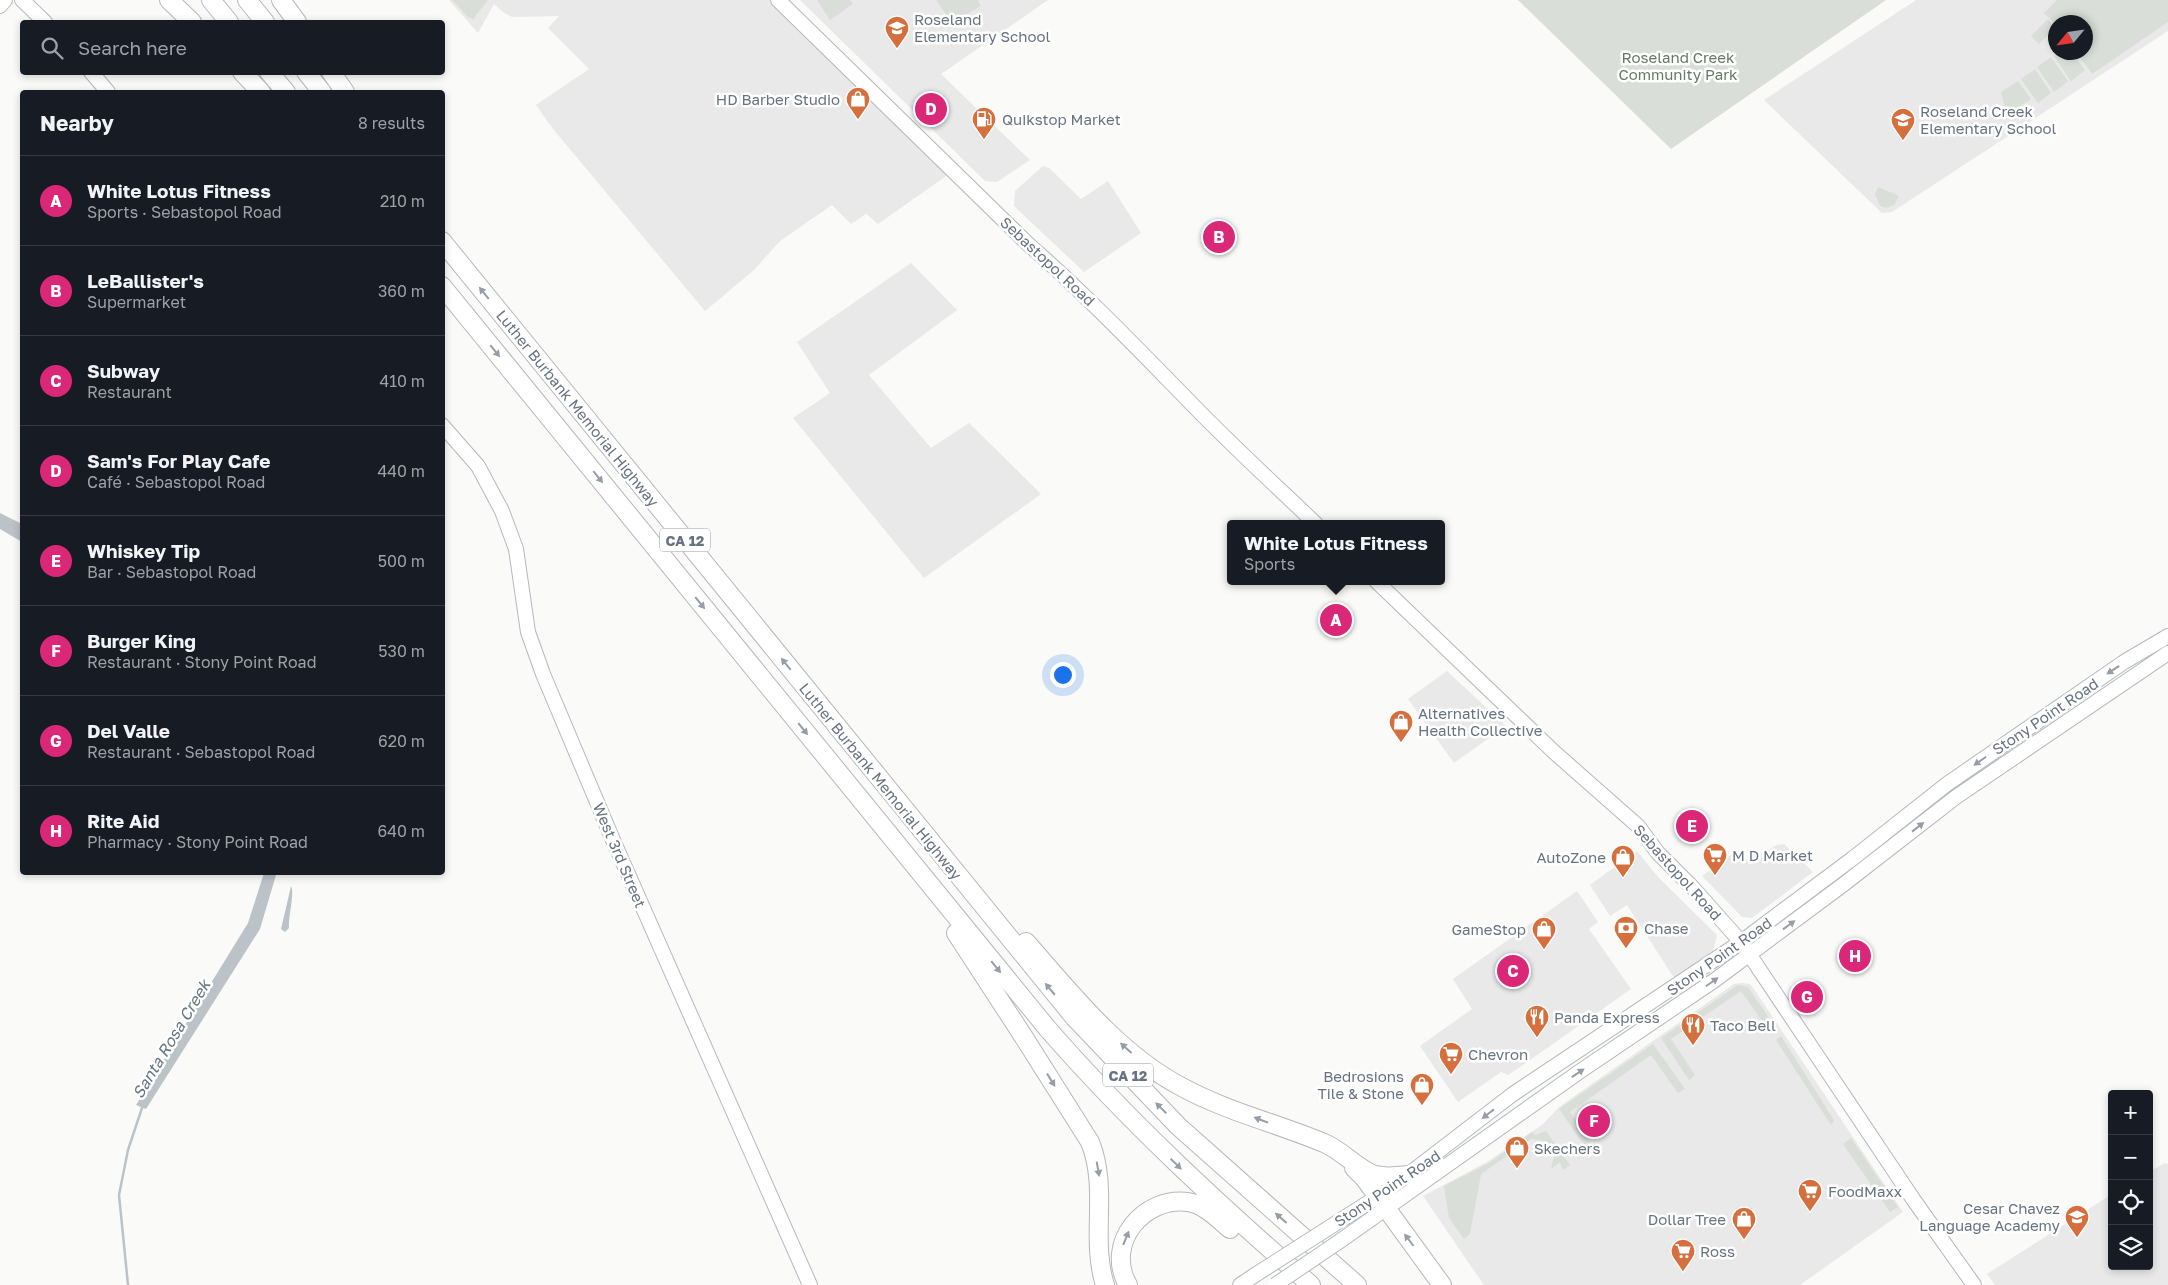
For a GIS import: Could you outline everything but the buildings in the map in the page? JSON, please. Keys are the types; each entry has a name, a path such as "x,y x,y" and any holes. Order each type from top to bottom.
{"highway":[{"path":"169,0 190,20"},
{"path":"211,0 227,20"},
{"path":"247,0 263,20"},
{"path":"281,0 296,20"},
{"path":"245,75 259,90"},
{"path":"272,75 284,90"},
{"path":"308,75 320,90"},
{"path":"333,75 344,90"},
{"name":"Luther Burbank Memorial Highway","path":"445,244 1055,995 1134,1081 1220,1165 1357,1285"},
{"name":"Luther Burbank Memorial Highway","path":"445,290 1028,1006 1102,1089 1186,1173 1311,1285"},
{"path":"927,837 981,892 1101,1023 1140,1060 1165,1078 1206,1099 1334,1147 1371,1173 1385,1176 1409,1175"},
{"path":"921,874 943,914 1030,1046 1090,1142 1096,1159 1099,1179 1099,1258 1105,1285"},
{"path":"1295,1133 1346,1161 1361,1175 1442,1285"},
{"path":"1128,1285 1123,1273 1121,1254 1130,1227 1135,1220 1148,1210 1163,1204 1180,1202 1203,1207 1300,1285"}],"main road":[{"path":"0,6 5,0"},
{"path":"22,0 43,20"},
{"name":"Sebastopol Road","path":"778,0 1022,238 1090,301 1206,418 1312,520"},
{"path":"94,75 106,90"},
{"name":"West 3rd Street","path":"445,428 478,466 502,511 516,549 526,622 543,674 617,849 810,1285"},
{"name":"Sebastopol Road","path":"1380,585 1568,765 1638,826 1658,853 1693,888 1741,942 1913,1199 1974,1285"},
{"name":"Stony Point Road","path":"1275,1285 1340,1241 1382,1203 1409,1175 1513,1094 1741,942 1947,784 2124,662 2168,636"},
{"name":"Stony Point Road","path":"1240,1285 1327,1229 1382,1203 1749,954 1844,884 1956,797 2168,653"},
{"path":"1844,884 1845,870 1867,851 1868,846"}],"shaded area":[{"path":"449,0 774,0 952,172 878,224 866,214 851,224 832,205 780,241 753,271 705,311 553,129 536,105 589,69 548,28 559,16 512,17 494,4 478,33"},
{"name":"Roseland Elementary School","path":"800,0 1048,0 941,74 1030,160 997,182 985,181"},
{"name":"Roseland Creek Elementary School","path":"1916,0 2168,0 2168,31 1892,212 1882,213 1764,100"},
{"path":"1043,166 1049,168 1081,199 1108,181 1141,233 1084,272 1014,206 1015,191"},
{"path":"911,263 957,310 869,375 931,448 969,423 1041,494 924,578 793,418 830,393 797,342"},
{"path":"0,513 20,523 20,541 0,529"},
{"path":"1447,671 1506,726 1454,763 1408,699"},
{"path":"1784,844 1813,872 1752,918 1742,917 1702,876 1737,850 1748,862 1777,845"},
{"path":"1637,851 1658,877 1717,935 1713,951 1674,978 1627,905 1610,916 1590,885"},
{"path":"263,875 276,875 260,929 146,1109 136,1105 248,923"},
{"path":"291,886 289,928 285,932 281,929"},
{"path":"1577,891 1598,922 1589,929 1631,989 1508,1075 1501,1072 1458,1102 1420,1046 1472,1009 1453,979"},
{"path":"1734,984 1750,984 1756,992 1903,1212 1800,1285 1484,1285 1423,1196 1487,1162 1542,1125 1559,1107"},
{"name":"Cesar Chavez Language Academy","path":"2165,1163 2168,1164 2168,1285 1995,1285 1987,1274 2108,1197 2108,1270 2153,1270 2153,1170"}],"green space":[{"path":"452,0 488,0 473,19 468,17"},
{"path":"817,0 850,0 853,4 830,20"},
{"path":"936,0 978,0 981,6 952,23"},
{"name":"Roseland Creek Community Park","path":"1518,0 1886,0 1671,149"},
{"path":"2057,0 2168,0 2168,22 2092,74 2082,60 2093,60 2093,15 2048,15 2048,17 2044,13"},
{"path":"2048,19 2048,35 2039,44 2031,36"},
{"path":"2048,59 2053,60 2068,81 2054,92 2037,67"},
{"path":"2057,60 2077,60 2085,70 2071,81"},
{"path":"2035,69 2051,93 2038,103 2021,79"},
{"path":"2018,81 2031,99 2007,115 2001,92"},
{"path":"1878,187 1899,196 1894,205 1886,208 1880,206 1875,194"},
{"path":"1738,985 1748,987 1773,1024 1767,1028 1741,991 1671,1039 1695,1075 1689,1080 1661,1038"},
{"path":"1781,1036 1834,1120 1831,1125 1776,1040"},
{"path":"1653,1044 1685,1089 1678,1093 1651,1055 1570,1112 1594,1148 1589,1152 1559,1109"},
{"path":"1546,1131 1570,1165 1563,1170 1560,1162 1551,1169 1554,1156 1544,1141 1531,1139 1481,1174 1470,1234 1464,1239 1449,1218 1444,1186 1489,1163 1532,1132 1535,1135"},
{"path":"1851,1138 1898,1207 1890,1212 1843,1144"}],"waterway":[{"name":"Santa Rosa Creek","path":"128,1285 119,1195 128,1150 143,1105"}],"place":[{"name":"Roseland Elementary School","path":"897,49"},
{"name":"Sam's For Play Cafe","path":"931,109"},
{"name":"HD Barber Studio","path":"858,120"},
{"name":"Quikstop Market","path":"984,140"},
{"name":"Roseland Creek Elementary School","path":"1903,141"},
{"name":"LeBallister's","path":"1219,237"},
{"name":"White Lotus Fitness","path":"1336,620"},
{"name":"Alternatives Health Collective","path":"1401,743"},
{"name":"Whiskey Tip","path":"1692,826"},
{"name":"M D Market","path":"1715,876"},
{"name":"AutoZone","path":"1623,878"},
{"name":"Chase","path":"1626,949"},
{"name":"GameStop","path":"1544,950"},
{"name":"Rite Aid","path":"1855,956"},
{"name":"Subway","path":"1513,971"},
{"name":"Del Valle","path":"1807,997"},
{"name":"Panda Express","path":"1537,1038"},
{"name":"Taco Bell","path":"1693,1046"},
{"name":"Chevron","path":"1451,1075"},
{"name":"Bedrosions Tile & Stone","path":"1422,1106"},
{"name":"Burger King","path":"1594,1121"},
{"name":"Skechers","path":"1517,1169"},
{"name":"FoodMaxx","path":"1810,1212"},
{"name":"Cesar Chavez Language Academy","path":"2077,1238"},
{"name":"Dollar Tree","path":"1744,1240"},
{"name":"Ross","path":"1683,1272"}]}
